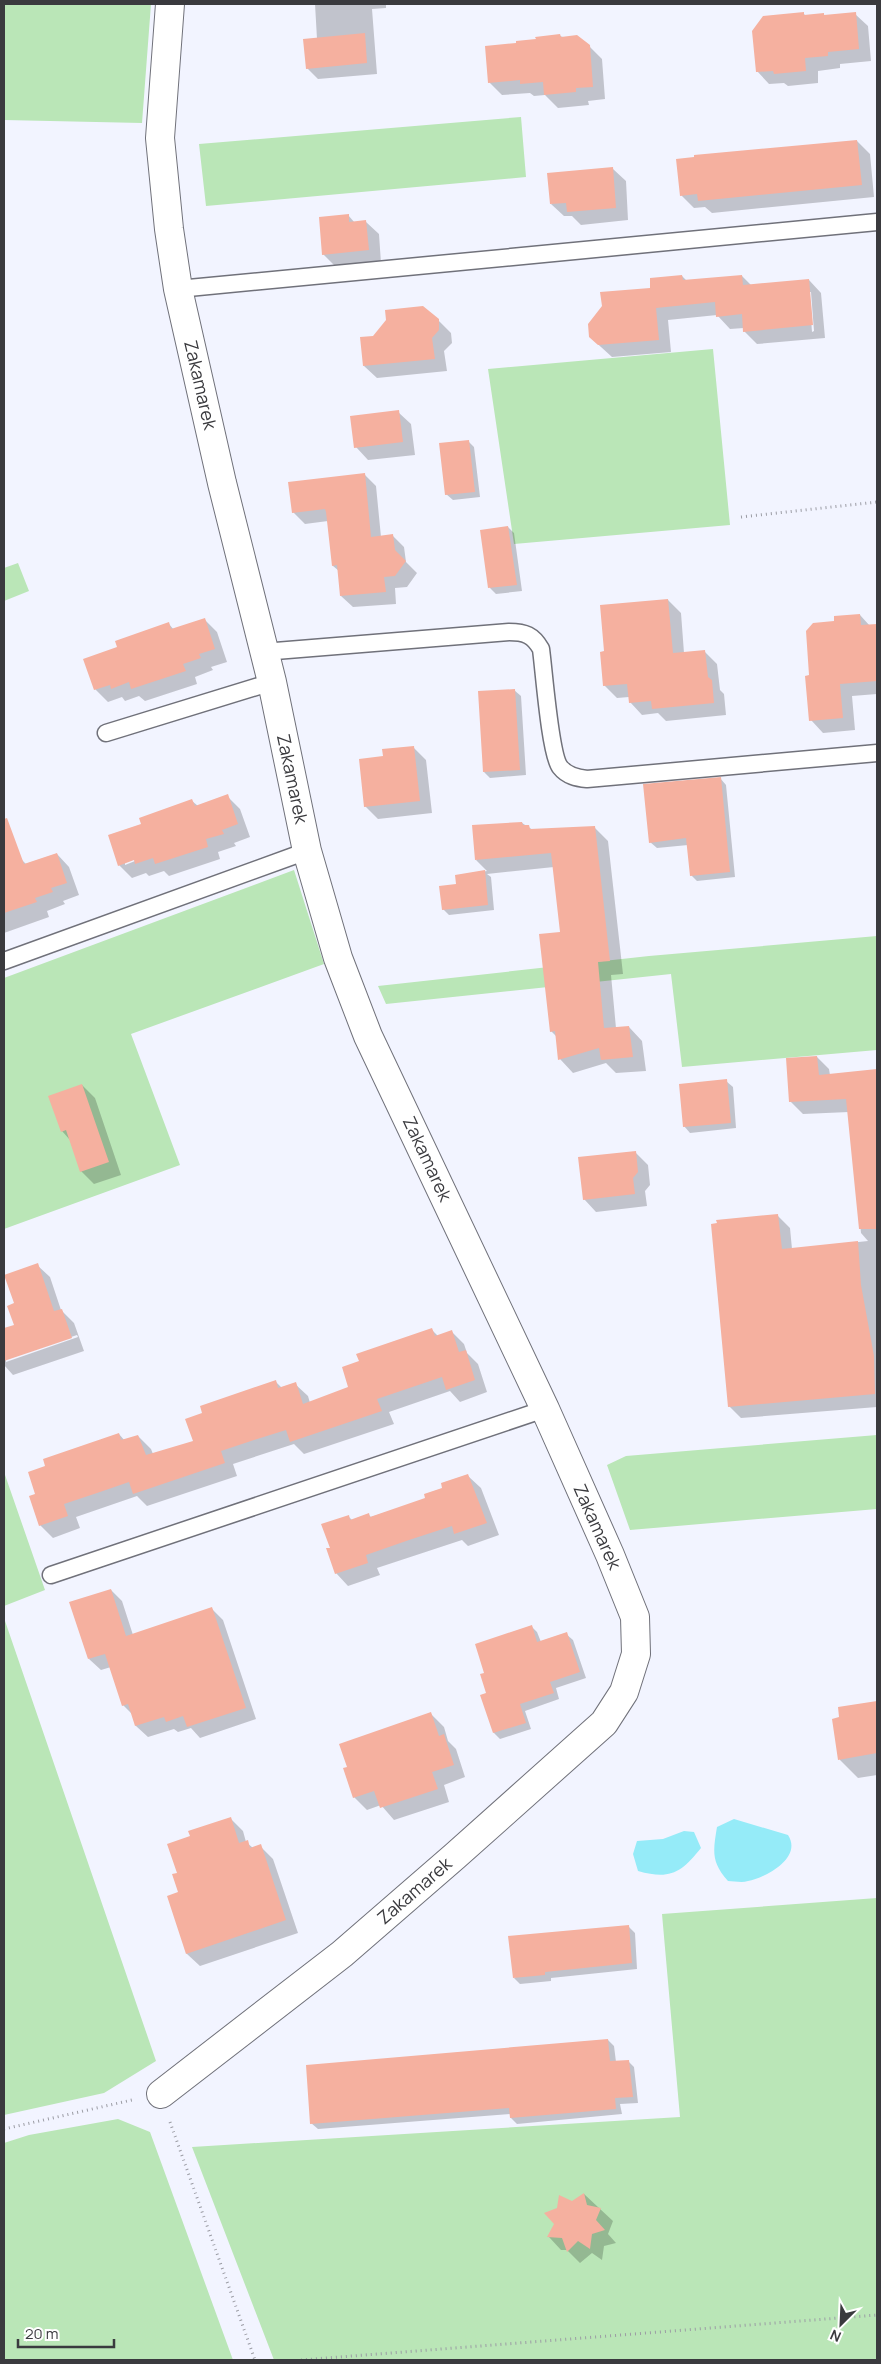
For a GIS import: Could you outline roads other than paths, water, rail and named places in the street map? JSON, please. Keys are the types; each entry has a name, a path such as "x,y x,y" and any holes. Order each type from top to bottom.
{"street":[{"name":"Zakamarek","path":"161,2094 342,1954 456,1856 604,1723 624,1692 636,1654 635,1617 610,1555 546,1409 368,1036 338,958 307,851 272,682 263,652 178,289 169,230 160,138 170,4"}],"lane":[{"path":"178,289 877,222"},
{"path":"263,652 509,632 522,632 530,635 541,649 555,757 565,772 575,778 588,779 877,753"},
{"path":"106,733 272,682"},
{"path":"4,960 307,851"},
{"path":"50,1575 546,1409"}],"water":[{"path":"734,1819 788,1835 791,1843 790,1851 780,1866 755,1879 743,1882 728,1881 716,1862 714,1850 717,1827"},
{"path":"684,1831 694,1832 701,1848 681,1869 659,1875 638,1871 633,1854 637,1841 663,1839"}]}
